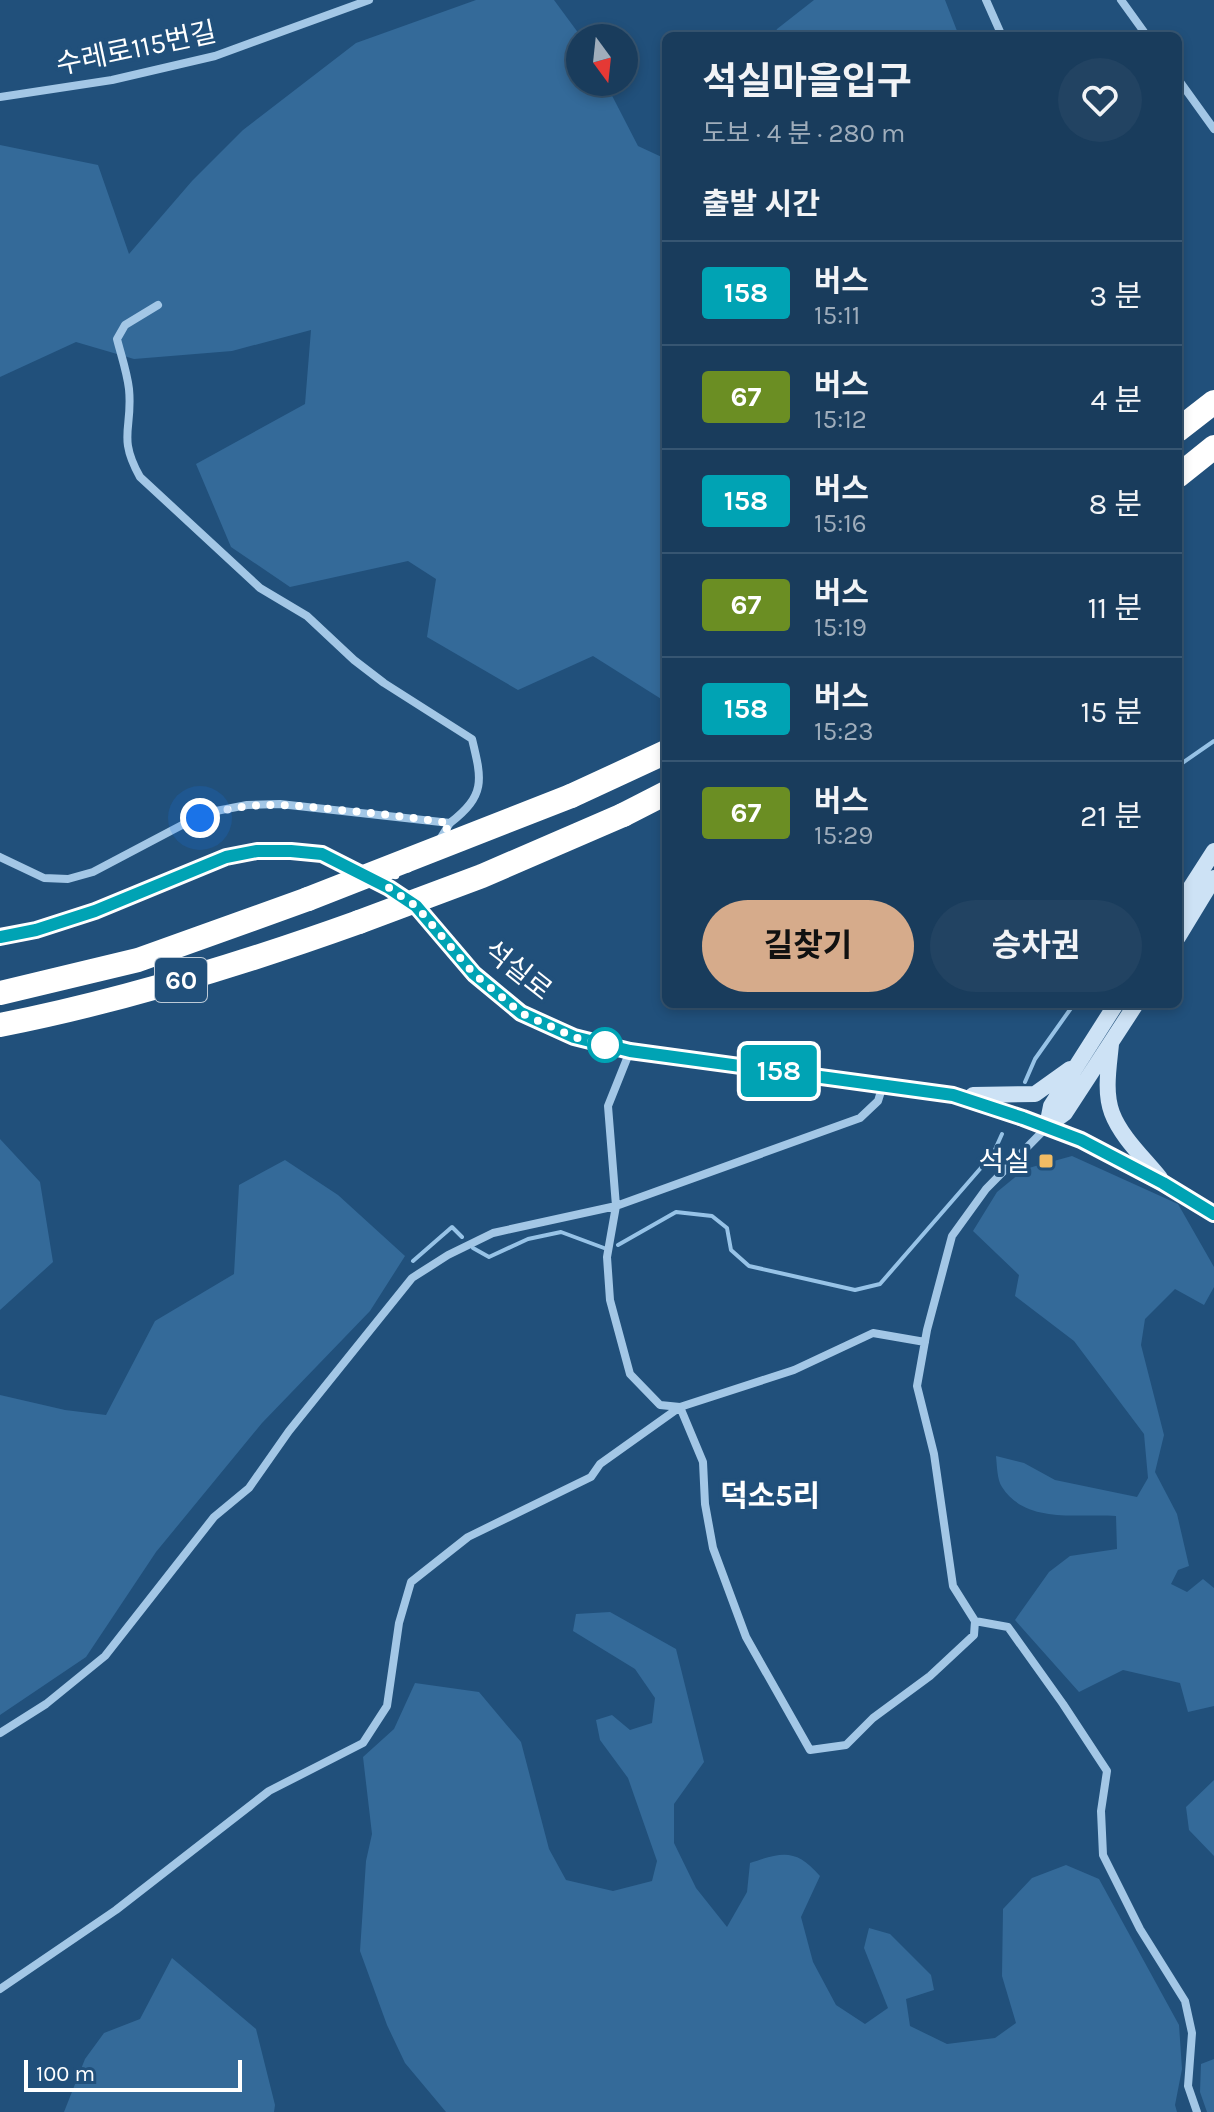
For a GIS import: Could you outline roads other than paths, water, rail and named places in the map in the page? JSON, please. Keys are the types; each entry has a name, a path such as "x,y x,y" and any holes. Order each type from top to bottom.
{"highway":[{"path":"1182,427 1214,402"},
{"path":"1182,473 1214,447"},
{"name":"60","path":"0,993 138,960 308,899 571,796 662,754"},
{"name":"60","path":"0,1025 61,1013 254,960 482,876 662,795"}],"main road":[{"name":"석실로","path":"0,937 36,930 95,911 226,857 257,851 322,854 389,888 416,906 474,974 521,1013 574,1037 630,1051 953,1095 1081,1140 1214,1214"},
{"path":"1182,901 1214,851"},
{"path":"1182,930 1214,878"},
{"path":"1047,1126 1051,1106 1113,1008"},
{"path":"1047,1126 1065,1113 1134,1008"},
{"path":"1111,1044 1108,1079 1111,1111 1122,1132 1163,1183"},
{"path":"953,1095 1035,1094 1078,1063"}],"street":[{"name":"수레로115번길","path":"0,97 112,80 215,56 369,0"},
{"path":"986,0 1000,32"},
{"path":"1121,0 1144,32"},
{"path":"1182,85 1214,129"},
{"path":"158,305 125,325 117,339 129,391 125,435 129,457 140,477 260,588 307,616 384,683 472,739 480,777 479,792 468,809 450,823 431,856 394,876 389,888"},
{"path":"0,857 44,878 68,879 93,872 184,824 216,811 247,805 280,804 450,823"},
{"path":"630,1051 608,1106 616,1206 607,1257 610,1300 630,1374 660,1405 680,1407"},
{"path":"0,1733 46,1704 105,1656 214,1517 249,1488 289,1431 412,1278 448,1255 493,1233 616,1206 860,1118 878,1101 884,1085"},
{"path":"680,1407 703,1462 705,1504 713,1548 746,1637 810,1750 846,1745 873,1718 930,1676 974,1635 975,1621 953,1586 934,1454 917,1386 952,1236 986,1189 1047,1126"},
{"path":"0,1989 116,1910 269,1791 363,1743 387,1706 399,1623 411,1582 468,1537 591,1477 600,1464 680,1407 794,1370 873,1333 925,1342"},
{"path":"975,1621 1008,1627 1107,1771 1101,1811 1103,1855 1140,1929 1185,2001 1192,2033 1188,2086 1197,2112"}],"waterway":[{"path":"1182,763 1214,741"},
{"path":"1025,1082 1035,1059 1071,1008"},
{"path":"618,1245 676,1212 712,1216 727,1228 731,1250 749,1266 855,1290 880,1284 993,1154 1002,1134"},
{"path":"413,1261 452,1227 462,1237"},
{"path":"473,1248 489,1257 528,1239 561,1232 604,1248"}],"place":[{"name":"석실","path":"1046,1161"}],"district":[{"name":"덕소5리","path":"770,1496"}]}
